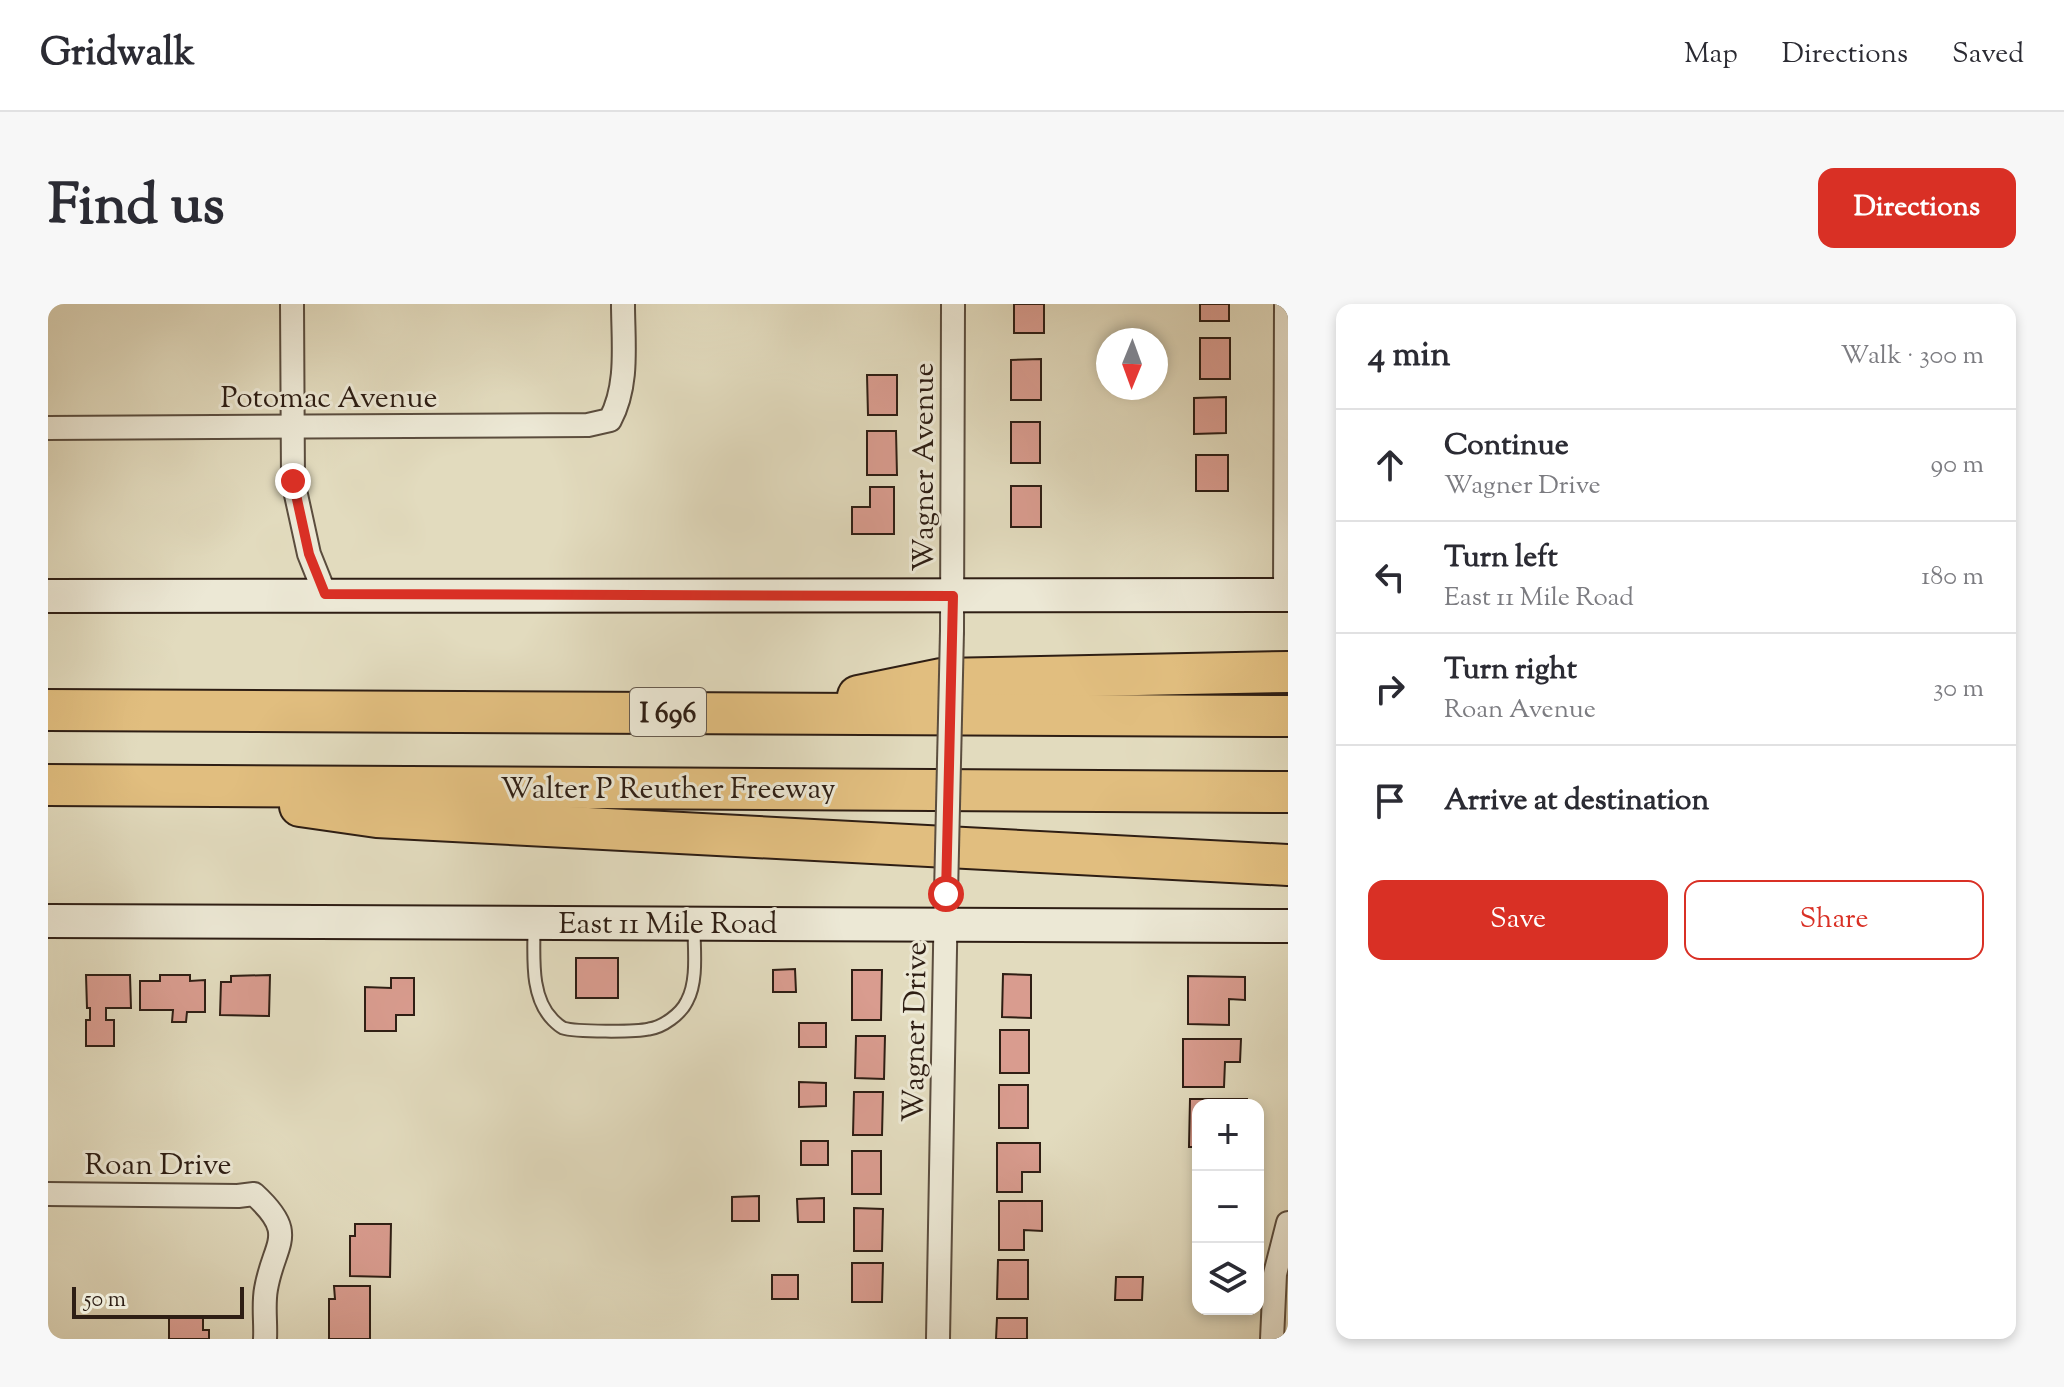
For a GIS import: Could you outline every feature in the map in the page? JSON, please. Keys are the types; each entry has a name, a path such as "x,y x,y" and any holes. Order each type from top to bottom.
{"highway":[{"path":"781,712 941,679 1288,672"},
{"name":"I 696","path":"48,710 1288,716"},
{"name":"Walter P Reuther Freeway","path":"48,785 1288,792"},
{"path":"146,785 377,817 1288,865"}],"main road":[{"path":"48,596 1286,595"},
{"name":"East 11 Mile Road","path":"48,921 695,923 946,909 1288,926"}],"street":[{"path":"292,304 293,481 309,554 325,594"},
{"name":"Potomac Avenue","path":"48,428 588,425 610,420 621,391 623,304"},
{"name":"Wagner Avenue","path":"952,631 953,304"},
{"path":"1286,304 1286,595"},
{"name":"Wagner Drive","path":"938,1339 952,631"},
{"name":"Roan Drive","path":"48,1194 254,1194 278,1222 281,1242 266,1289 265,1339"},
{"path":"1272,1339 1275,1274 1288,1223"}],"lane":[{"path":"533,923 534,980 552,1020 563,1028 620,1031 651,1029 672,1018 687,1002 692,983 695,923"}],"building":[{"path":"1014,304 1044,304 1044,333 1014,333"},
{"path":"1200,304 1229,304 1229,321 1200,321"},
{"path":"1200,338 1230,338 1230,379 1200,379"},
{"path":"1041,359 1041,400 1011,400 1011,360"},
{"path":"867,375 897,375 897,415 868,415"},
{"path":"1226,397 1226,433 1194,434 1194,398"},
{"path":"1011,422 1040,422 1040,463 1011,463"},
{"path":"867,431 896,431 897,475 867,475"},
{"path":"1196,455 1228,455 1228,491 1196,491"},
{"path":"1011,486 1041,486 1041,527 1011,527"},
{"path":"870,487 894,487 894,534 852,534 852,507 870,507"},
{"path":"576,958 618,958 618,998 576,998"},
{"path":"795,969 796,992 773,992 773,970"},
{"path":"852,970 882,970 881,1020 852,1020"},
{"path":"1003,974 1031,975 1031,1018 1002,1017"},
{"path":"86,975 130,975 131,1008 106,1008 106,1020 114,1020 114,1046 86,1046 86,1020 90,1020 90,1008 87,1008"},
{"path":"160,975 190,975 190,981 205,980 205,1012 187,1012 186,1022 172,1022 173,1010 140,1010 140,981 160,981"},
{"path":"270,975 269,1016 220,1015 221,982 231,982 231,976"},
{"path":"1188,976 1245,977 1245,1000 1229,999 1229,1025 1188,1024"},
{"path":"391,978 414,978 414,1015 396,1015 396,1031 365,1031 365,987 391,988"},
{"path":"799,1023 826,1023 826,1047 799,1047"},
{"path":"1000,1030 1029,1030 1029,1073 1000,1073"},
{"path":"856,1036 885,1036 884,1079 855,1078"},
{"path":"1183,1039 1241,1039 1240,1062 1225,1062 1224,1087 1183,1087"},
{"path":"799,1082 826,1083 826,1106 799,1107"},
{"path":"999,1085 1028,1085 1028,1128 999,1128"},
{"path":"854,1092 883,1092 882,1135 853,1135"},
{"path":"1190,1099 1192,1099 1192,1147 1189,1147"},
{"path":"801,1141 828,1141 828,1165 801,1165"},
{"path":"997,1143 1040,1143 1040,1172 1022,1172 1022,1192 997,1192"},
{"path":"852,1151 881,1151 881,1194 852,1194"},
{"path":"759,1196 759,1221 732,1221 732,1197"},
{"path":"824,1198 824,1222 798,1222 797,1199"},
{"path":"999,1201 1042,1201 1042,1231 1024,1230 1024,1250 999,1250"},
{"path":"854,1208 883,1209 882,1251 854,1251"},
{"path":"355,1224 391,1224 390,1277 350,1276 350,1236 355,1236"},
{"path":"998,1260 1028,1260 1028,1299 997,1299"},
{"path":"852,1263 883,1263 882,1302 852,1302"},
{"path":"772,1275 798,1275 798,1299 772,1299"},
{"path":"1116,1277 1143,1277 1142,1300 1115,1300"},
{"path":"334,1286 370,1286 370,1339 329,1339 329,1299 335,1299"},
{"path":"169,1318 203,1318 203,1330 209,1330 209,1339 169,1339"},
{"path":"997,1318 1027,1318 1027,1339 996,1339"}],"route":[{"path":"293,481 309,554 325,594 953,596 946,894"}]}
